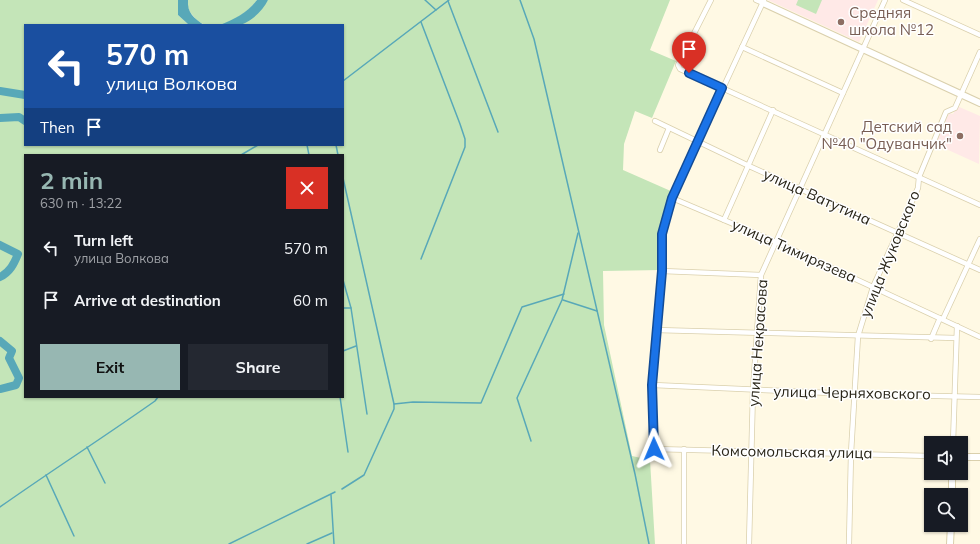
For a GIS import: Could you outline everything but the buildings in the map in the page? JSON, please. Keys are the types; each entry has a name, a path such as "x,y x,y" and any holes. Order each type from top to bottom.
{"street":[{"path":"710,0 678,65 680,70 773,110 824,135 980,205"},
{"path":"756,0 764,2 980,103"},
{"name":"улица Некрасова","path":"749,544 753,390 761,275 885,0"},
{"path":"903,0 980,35"},
{"path":"652,385 662,271 662,234 672,198 722,88 764,2"},
{"path":"742,47 843,93"},
{"name":"улица Жуковского","path":"850,544 851,453 858,336 873,287 918,188 919,177 946,112 955,108 980,52"},
{"path":"724,220 773,110"},
{"name":"улица Ватутина","path":"655,122 698,140 748,166 980,270"},
{"path":"660,150 669,128"},
{"name":"улица Тимирязева","path":"672,198 776,242 980,337"},
{"path":"930,339 969,265 980,239"},
{"path":"662,271 761,275"},
{"path":"953,436 953,395 957,326"},
{"path":"656,330 757,332 930,339 956,338"},
{"name":"улица Черняховского","path":"652,385 854,394 953,395 980,397"},
{"name":"Комсомольская улица","path":"652,385 654,449 752,450 924,456"},
{"path":"684,449 684,544"},
{"path":"968,456 980,457"},
{"path":"950,544 951,532"}],"shaded area":[{"name":"Средняя школа №12","path":"768,0 878,0 859,42"},
{"name":"Детский сад №40 \"Одуванчик\"","path":"957,106 980,116 979,164 935,144 949,113 953,114"}],"green space":[{"path":"0,0 178,0 178,15 188,24 24,24 24,146 344,146 344,24 238,24 268,0 670,0 650,50 676,61 652,118 635,111 624,144 623,170 673,192 660,234 661,270 603,271 604,325 632,456 650,460 655,544 0,544"},
{"path":"188,0 257,0 244,13 222,24 201,23 191,13"},
{"path":"798,0 822,0 816,14 796,5"}],"water":[{"path":"178,0 188,0 190,12 203,24 188,24 178,15"},
{"path":"257,0 268,0 260,12 248,22 243,24 222,24 240,15 249,9"}],"waterway":[{"path":"425,0 436,10"},
{"path":"344,80 449,0"},
{"path":"520,0 534,39 635,474 649,544"},
{"path":"448,1 498,132"},
{"path":"421,22 465,139 465,147 421,259"},
{"path":"0,91 24,95"},
{"path":"0,118 19,117 24,120"},
{"path":"243,154 256,146"},
{"path":"307,146 309,154"},
{"path":"336,146 338,154"},
{"path":"342,489 364,475 394,409 344,182"},
{"path":"531,441 517,398 562,300 578,233"},
{"path":"0,245 18,254 11,267 0,277"},
{"path":"344,284 351,308 367,414"},
{"path":"394,404 413,402 481,403 522,307 564,294"},
{"path":"563,300 597,311"},
{"path":"344,308 351,308"},
{"path":"0,341 12,351 9,358 19,378 16,385 0,389"},
{"path":"344,351 356,346"},
{"path":"0,507 157,398"},
{"path":"340,398 348,452"},
{"path":"87,447 105,483"},
{"path":"46,475 74,536"},
{"path":"229,544 335,492"},
{"path":"331,495 334,544"},
{"path":"307,544 332,533"}],"place":[{"name":"Средняя школа №12","path":"841,22"},
{"name":"Детский сад №40 \"Одуванчик\"","path":"960,136"}],"route":[{"path":"654,449 652,385 662,271 662,234 672,198 722,88 689,73"}]}
